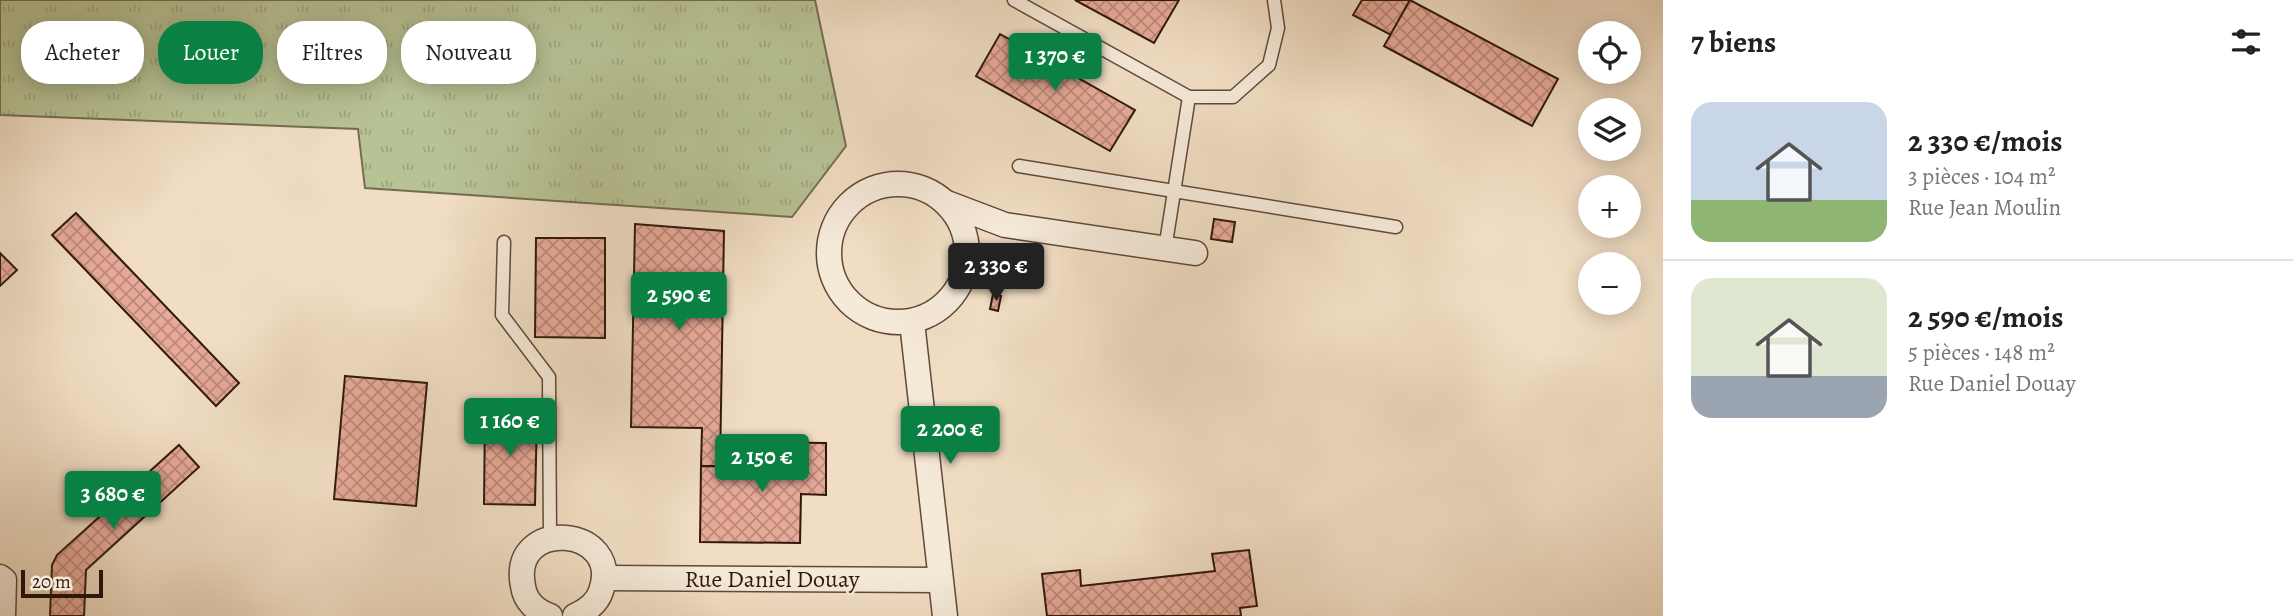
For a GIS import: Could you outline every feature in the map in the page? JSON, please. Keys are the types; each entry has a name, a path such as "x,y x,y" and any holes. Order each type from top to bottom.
{"street":[{"path":"947,204 957,217 968,248 966,268 959,287 947,303 931,315 912,322 890,323 869,317 850,305 836,287 829,267 828,245 835,223 847,205 864,192 886,185 908,184 929,191 947,204 1005,225 1195,253"},
{"path":"968,248 1005,225"},
{"path":"912,322 945,616"},
{"path":"550,616 531,605 524,592 521,579 523,564 538,544 550,538 576,538 587,544 596,554 602,565 604,578 601,592 594,604 575,616"},
{"path":"0,577 4,580 3,616"},
{"name":"Rue Daniel Douay","path":"604,578 940,580"}],"lane":[{"path":"1014,0 1189,97 1233,97 1269,65 1278,28 1273,0"},
{"path":"1165,249 1189,97"},
{"path":"1019,166 1396,227"},
{"path":"504,242 502,315 549,377 550,538"}],"green space":[{"path":"0,0 815,0 846,146 792,217 365,188 358,129 0,115"}],"building":[{"path":"1075,0 1179,0 1154,43"},
{"path":"1362,0 1410,0 1391,35 1353,15"},
{"path":"1410,0 1558,79 1532,126 1384,46"},
{"path":"1000,34 1135,110 1110,151 976,76"},
{"path":"76,213 239,383 216,406 52,235"},
{"path":"1214,219 1235,222 1232,242 1211,239"},
{"path":"635,224 724,231 720,466 701,466 702,428 631,427"},
{"path":"536,238 605,238 605,338 535,337"},
{"path":"0,253 17,270 0,286"},
{"path":"993,294 1001,296 998,311 990,309"},
{"path":"345,376 427,383 416,506 334,499"},
{"path":"485,412 537,413 535,505 484,504"},
{"path":"750,442 826,443 826,495 801,494 800,543 700,542 701,466 750,467"},
{"path":"179,445 199,467 86,570 84,616 50,616 52,565 57,555"},
{"path":"1249,550 1257,606 1240,608 1241,616 1047,616 1042,574 1080,570 1081,586 1215,571 1212,554"}]}
